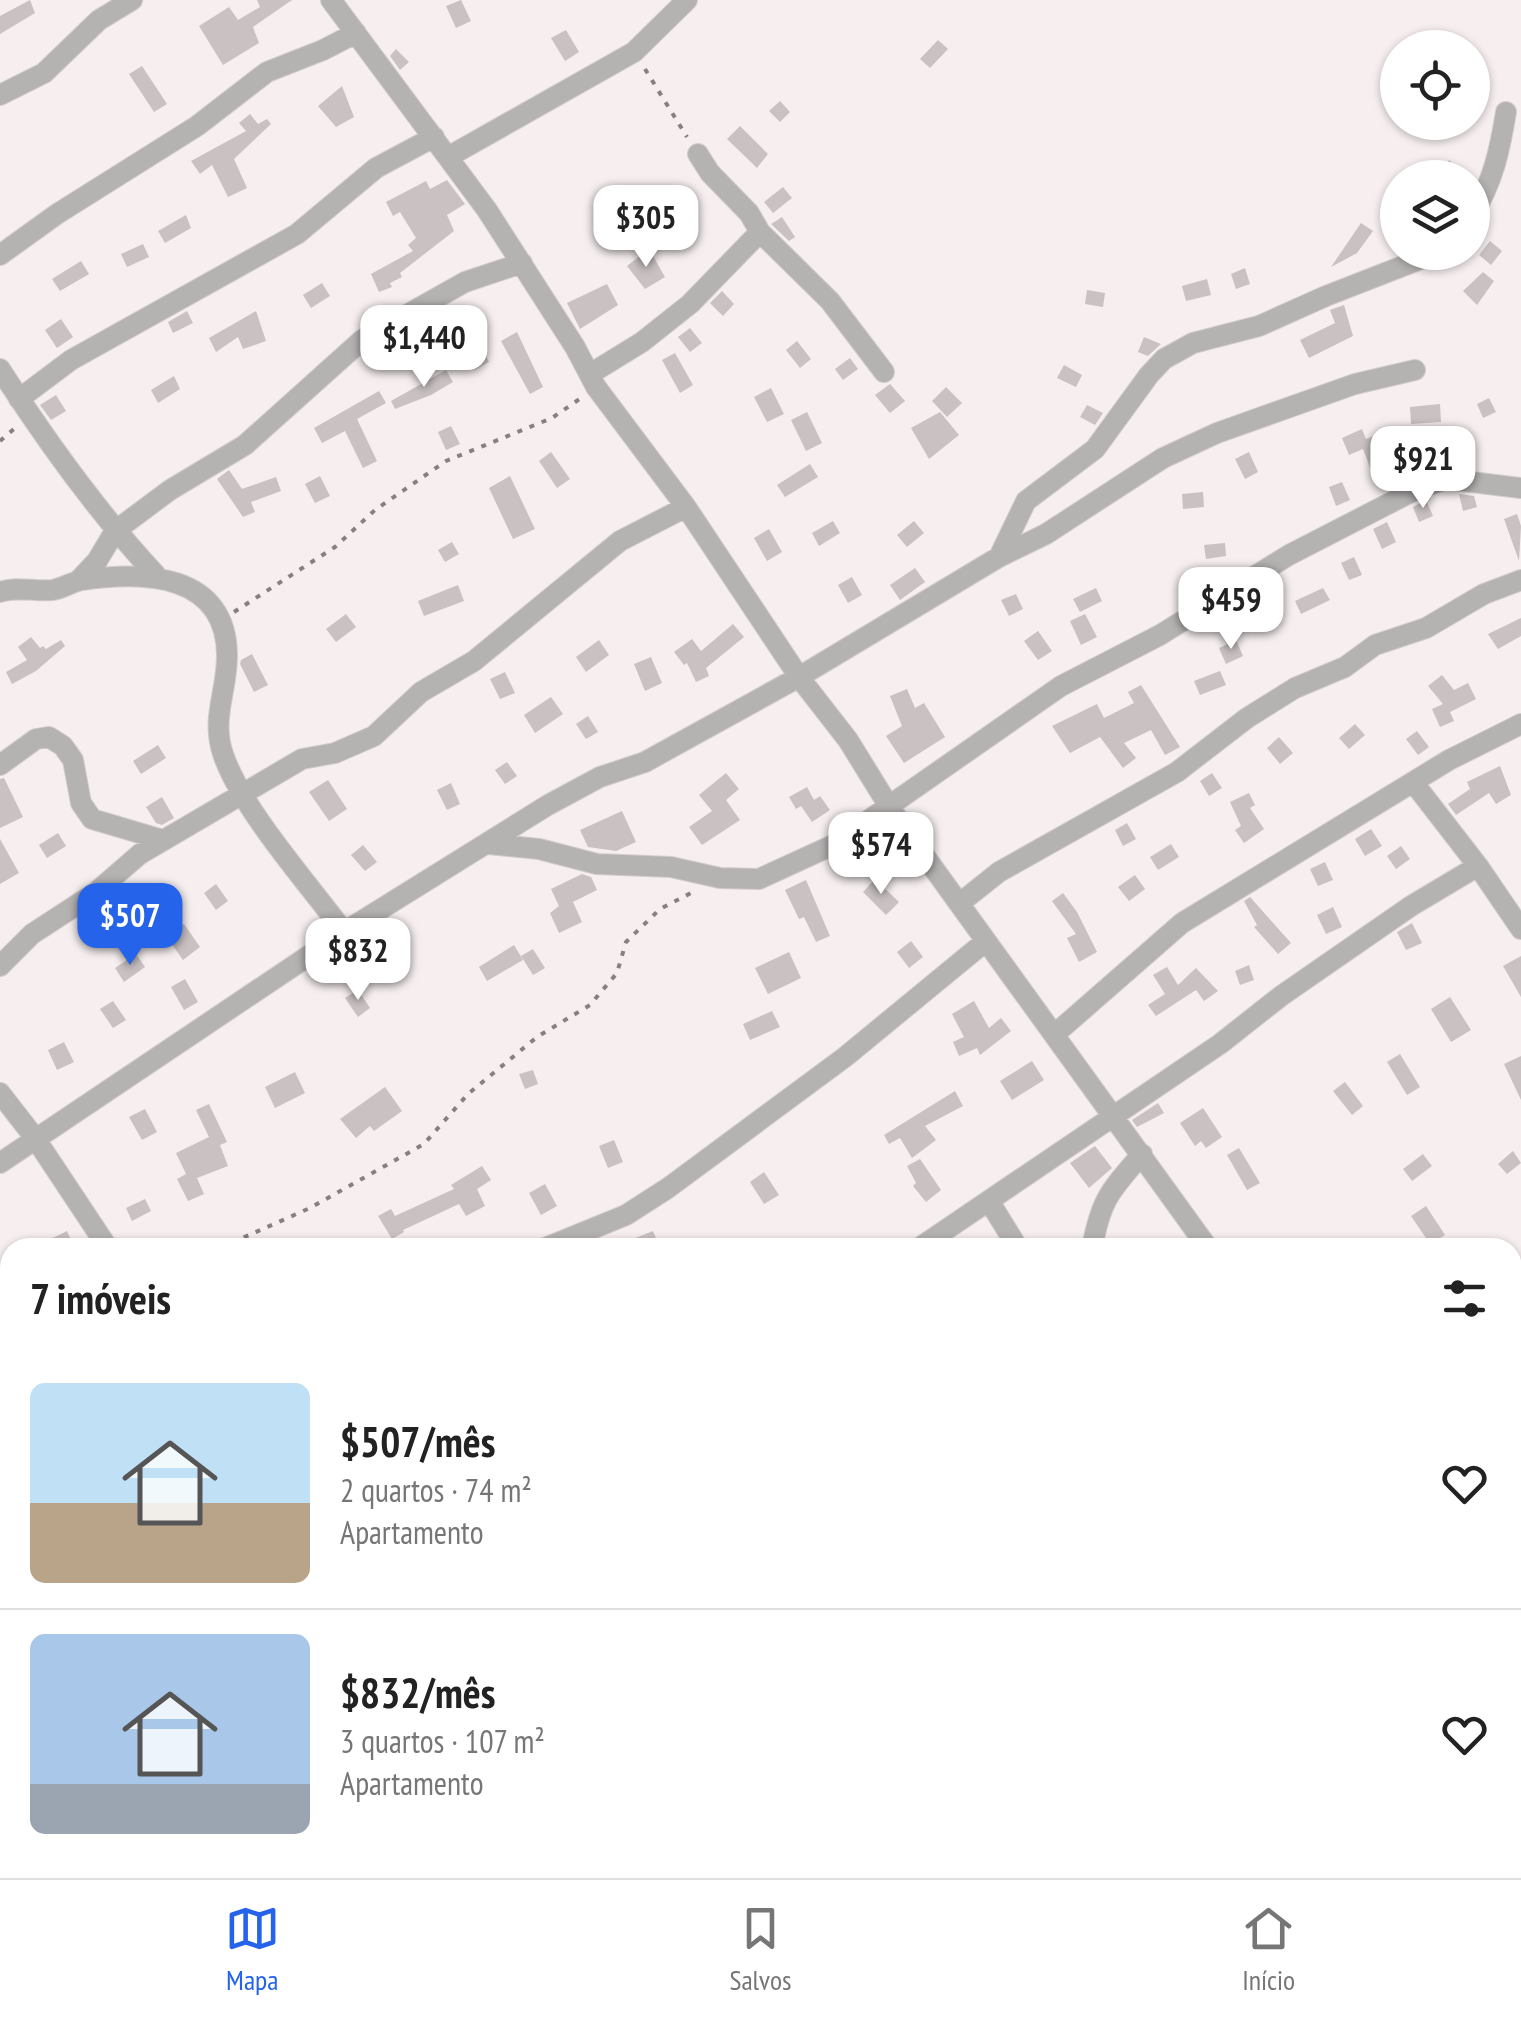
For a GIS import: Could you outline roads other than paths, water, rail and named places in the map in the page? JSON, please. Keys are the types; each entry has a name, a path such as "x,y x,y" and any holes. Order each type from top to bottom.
{"street":[{"path":"0,95 44,73 99,20 132,0"},
{"path":"331,0 522,263 593,380 686,507 799,677 848,740 890,808 1201,1238"},
{"path":"448,157 634,52 687,0"},
{"path":"0,255 197,126 267,72 356,33"},
{"path":"1490,182 1506,112"},
{"path":"19,399 72,360 297,234 376,168 434,138"},
{"path":"698,154 760,232 830,300 884,372"},
{"path":"593,380 690,304 760,232"},
{"path":"78,580 115,531 170,490 244,445 362,340 465,282 522,263"},
{"path":"999,557 1026,501 1095,450 1164,360 1193,343 1260,326 1393,270"},
{"path":"0,369 115,531 156,575 198,592 222,620 228,655 216,723 223,754 242,794 344,932"},
{"path":"0,1162 344,932 489,844 600,777 645,762 799,677 999,557 1046,534 1163,458 1355,384 1416,370"},
{"path":"489,844 539,849 597,864 698,870 720,878 759,879 833,845 1061,686 1160,635 1289,555 1419,488 1447,479 1521,488"},
{"path":"0,966 32,934 95,893 162,840 302,759 335,752 374,736 421,692 474,660 620,542 686,507"},
{"path":"0,592 55,590 78,580 156,575"},
{"path":"960,903 1000,872 1177,772 1247,718 1295,688 1344,667 1375,645 1426,628 1484,594 1521,580"},
{"path":"1055,1034 1182,923 1412,782 1521,724"},
{"path":"0,765 36,739 49,738 63,746 73,760 81,803 92,818 162,840"},
{"path":"1412,782 1521,929"},
{"path":"934,1238 1220,1044 1281,996 1411,906 1478,866"},
{"path":"569,1238 626,1214 668,1188 846,1057 986,941"},
{"path":"0,1092 101,1238"},
{"path":"1094,1238 1098,1211 1142,1154"},
{"path":"988,1201 1012,1238"}]}
